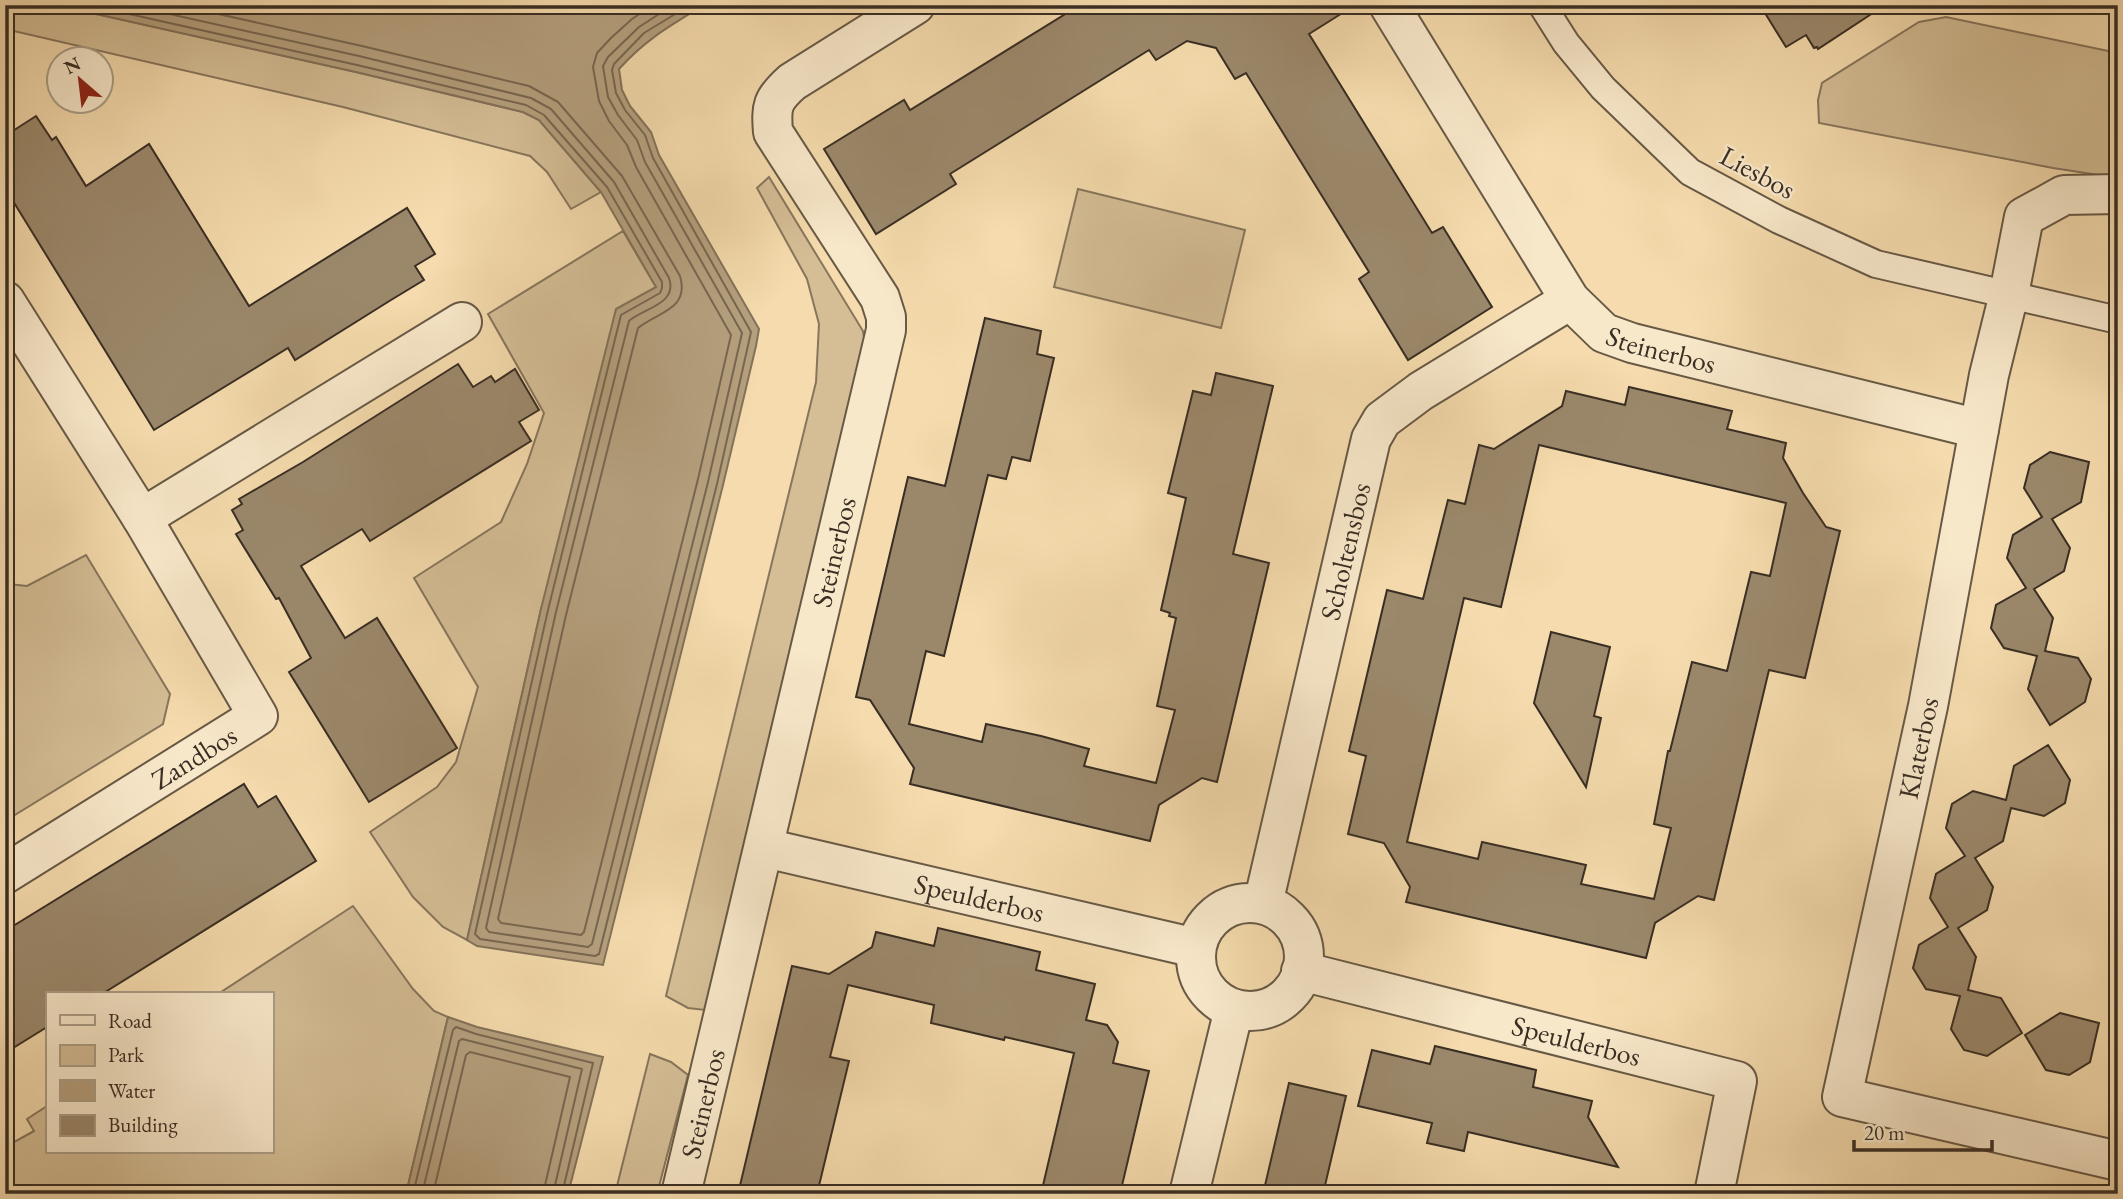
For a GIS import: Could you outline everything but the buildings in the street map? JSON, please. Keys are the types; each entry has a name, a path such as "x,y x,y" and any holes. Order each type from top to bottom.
{"street":[{"name":"Steinerbos","path":"681,1194 886,330 886,317 880,298 773,132 772,115 777,95 792,82 915,5"},
{"name":"Steinerbos","path":"1388,5 1570,300 1605,332 1632,343 1979,429"},
{"name":"Klaterbos","path":"2118,194 2064,195 2024,217 2009,295 1989,375 1928,706 1842,1097 2118,1161"},
{"name":"Scholtensbos","path":"1263,904 1371,439 1381,420 1421,391 1570,300"},
{"name":"Zandbos","path":"5,301 142,518 258,716 5,874"},
{"path":"142,518 462,322"},
{"name":"Speulderbos","path":"765,848 1196,948"},
{"path":"1245,902 1263,904 1279,911 1292,923 1300,937 1304,954 1301,971 1295,987 1283,1000 1251,1011 1234,1009 1220,1003 1208,992 1200,979 1196,948 1202,931 1213,917 1228,907 1245,902"},
{"name":"Speulderbos","path":"1301,971 1737,1080 1713,1194"},
{"path":"1189,1194 1234,1009"}],"lane":[{"name":"Liesbos","path":"1542,5 1566,43 1603,88 1690,172 1779,220 1876,264 2118,320"}],"green space":[{"path":"5,5 56,5 523,112 539,120 601,192 571,209 547,172 530,156 343,107 116,55 116,46 79,46 5,29"},
{"path":"1946,17 2118,53 2118,178 1819,123 1818,100 1822,83 1919,22"},
{"path":"769,177 863,331 866,350 705,1010 688,1008 666,996 816,382 819,324 807,279 757,188"},
{"path":"1078,189 1245,230 1221,328 1054,287"},
{"path":"623,231 656,287 541,609 467,940 443,927 413,897 370,832 437,787 456,762 478,687 414,578 501,522 527,464 544,413 488,314"},
{"path":"86,555 170,694 163,724 5,821 5,587 9,584 27,586"},
{"path":"353,906 413,989 434,1011 448,1017 406,1194 5,1194 5,1147 34,1131 27,1119 46,1107 46,1154 273,1154 273,992 221,992"},
{"path":"650,1054 671,1062 688,1075 657,1194 615,1194"}],"water":[{"path":"56,5 704,5 659,34 629,58 619,69 622,90 630,106 651,132 659,155 759,329 723,485 603,965 477,946 467,940 541,609 616,309 656,287 601,192 539,120 523,112"},
{"path":"448,1017 477,1027 603,1057 568,1194 406,1194"}]}
